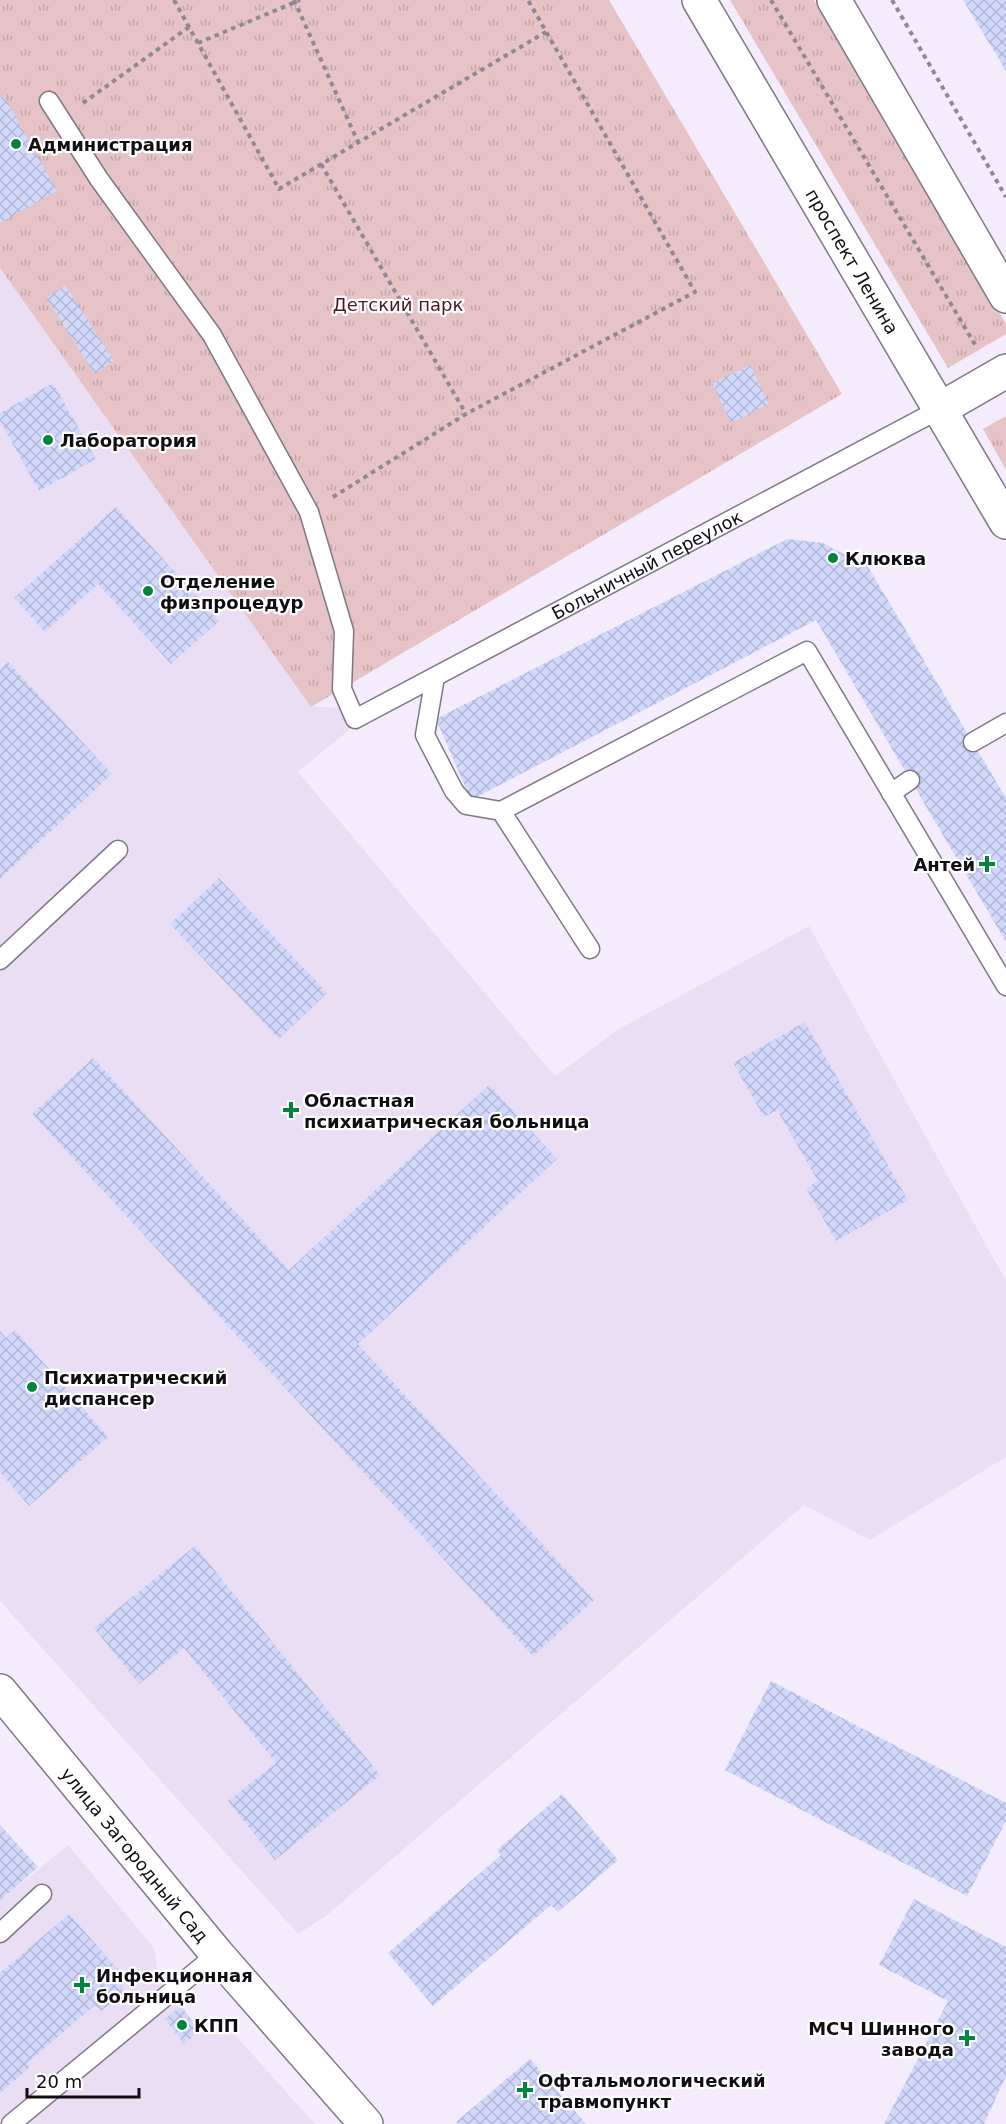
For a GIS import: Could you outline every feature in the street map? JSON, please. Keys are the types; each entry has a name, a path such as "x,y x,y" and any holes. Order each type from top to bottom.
{"main road":[{"name":"проспект Ленина","path":"699,0 1006,522"},
{"path":"834,0 1006,296"},
{"path":"940,409 1006,371"},
{"name":"улица Загородный Сад","path":"0,1691 217,1954 366,2124"}],"lane":[{"path":"49,101 62,117 99,179 212,335 309,512"},
{"name":"Больничный переулок","path":"309,512 344,632 342,690 355,719 940,409"},
{"path":"435,677 425,735 454,791 466,805 501,811 807,651 1006,986"},
{"path":"973,742 1006,723"},
{"path":"891,793 910,780"},
{"path":"501,811 590,949"},
{"path":"0,960 118,850"},
{"path":"0,1933 42,1894"},
{"path":"11,2124 217,1954"}],"path":[{"path":"174,0 279,189 546,32"},
{"path":"198,43 300,0"},
{"path":"309,512 466,414 694,292 528,0"},
{"path":"771,0 978,350"},
{"path":"892,0 1006,197"},
{"path":"294,2 358,142"},
{"path":"62,117 189,27"},
{"path":"321,164 466,414"}],"shaded area":[{"name":"Областная психиатрическая больница","path":"0,268 311,706 373,710 298,772 555,1076 619,1029 809,926 1006,1281 1006,1457 870,1540 804,1505 326,1916 298,1934 0,1601"},
{"name":"Инфекционная больница","path":"68,1845 154,1948 159,1977 200,2030 226,2025 315,2124 0,2124 0,1901"}],"green space":[{"name":"Детский парк","path":"0,0 609,0 842,394 311,707 0,268"},
{"path":"730,0 814,0 1006,324 1006,334 948,368"},
{"path":"1006,416 1006,470 983,429"}],"building":[{"path":"963,0 1006,0 1006,71"},
{"name":"Администрация","path":"4,96 57,191 0,223 0,98"},
{"path":"65,285 114,361 95,374 46,298"},
{"path":"750,365 769,404 731,423 712,383"},
{"name":"Лаборатория","path":"53,383 96,459 39,491 0,421 0,413"},
{"name":"Отделение физпроцедур","path":"116,507 219,621 171,664 98,584 45,632 14,598"},
{"path":"787,539 823,543 868,567 1006,798 1006,942 816,620 471,800 436,719"},
{"path":"8,662 112,774 0,879 0,669"},
{"path":"219,878 327,993 279,1039 170,924"},
{"path":"805,1022 908,1200 836,1241 806,1188 818,1181 777,1110 764,1117 733,1063"},
{"path":"93,1058 289,1270 489,1085 557,1159 358,1344 594,1600 533,1656 32,1114"},
{"name":"Психиатрический диспансер","path":"15,1330 108,1437 29,1506 0,1472 0,1331 6,1338"},
{"path":"195,1546 380,1775 275,1860 228,1801 276,1763 184,1648 139,1684 94,1628"},
{"path":"771,1681 1006,1803 1006,1821 967,1896 725,1770"},
{"path":"562,1794 618,1860 558,1912 551,1905 433,2006 388,1953 501,1855 497,1850"},
{"path":"0,1825 38,1867 0,1901"},
{"name":"МСЧ Шинного завода","path":"914,1899 1006,1947 1006,2076 984,2124 884,2124 948,2001 879,1965"},
{"path":"69,1914 123,1975 122,1994 101,2011 95,2005 27,2063 30,2067 0,2093 0,1973"},
{"name":"КПП","path":"181,2006 200,2031 184,2044 165,2019"},
{"name":"Офтальмологический травмопункт","path":"530,2059 586,2124 458,2124 456,2122"}],"place":[{"name":"Администрация","path":"16,144"},
{"name":"Лаборатория","path":"48,440"},
{"name":"Клюква","path":"833,558"},
{"name":"Отделение физпроцедур","path":"148,591"},
{"name":"Антей","path":"987,864"},
{"name":"Областная психиатрическая больница","path":"291,1110"},
{"name":"Психиатрический диспансер","path":"32,1387"},
{"name":"Инфекционная больница","path":"82,1985"},
{"name":"КПП","path":"182,2025"},
{"name":"МСЧ Шинного завода","path":"967,2038"},
{"name":"Офтальмологический травмопункт","path":"525,2090"}]}
